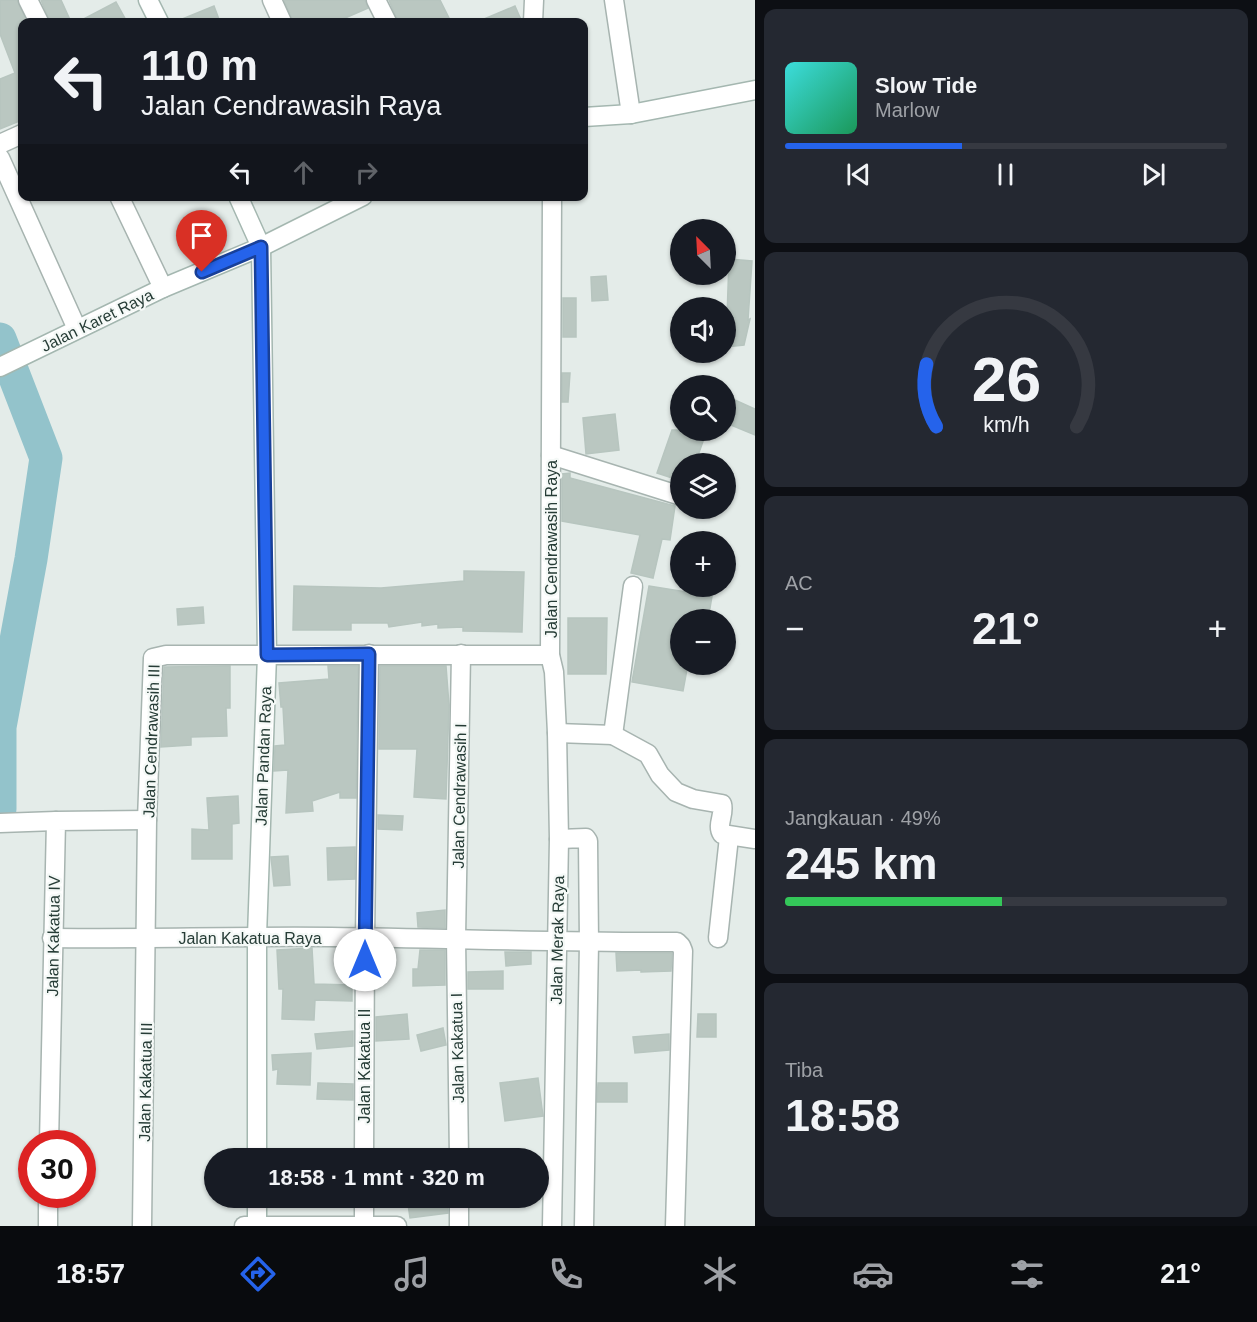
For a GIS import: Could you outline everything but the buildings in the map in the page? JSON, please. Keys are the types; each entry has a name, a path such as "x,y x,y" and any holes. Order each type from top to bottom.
{"street":[{"path":"28,0 37,18"},
{"path":"148,0 157,18"},
{"path":"272,0 280,18"},
{"path":"376,0 385,18"},
{"path":"533,18 534,0"},
{"path":"614,0 631,114"},
{"path":"588,117 631,114 754,91"},
{"path":"0,144 18,136"},
{"path":"0,158 18,198"},
{"path":"19,201 77,329"},
{"path":"121,201 163,288"},
{"path":"240,201 261,247"},
{"name":"Jalan Karet Raya","path":"0,368 163,288 261,247 353,201"},
{"name":"Jalan Cendrawasih Raya","path":"267,655 550,655 552,201"},
{"name":"Jalan Pandan Raya","path":"257,1148 257,936 267,655 261,247"},
{"path":"551,455 670,493"},
{"path":"614,735 633,586"},
{"name":"Jalan Kakatua II","path":"364,1148 369,654"},
{"name":"Jalan Cendrawasih I","path":"456,938 461,654"},
{"name":"Jalan Cendrawasih III","path":"147,939 147,820 153,658 166,655 267,655"},
{"name":"Jalan Merak Raya","path":"550,655 554,672 557,732 559,839 573,942 552,1226"},
{"path":"557,732 614,735 648,754 663,779 676,792 693,799 722,804 724,808 719,830 722,834 729,837 754,839"},
{"path":"7,823 147,820"},
{"name":"Jalan Kakatua IV","path":"49,1130 56,821"},
{"path":"718,938 729,837"},
{"path":"559,839 586,838 588,841 573,942 584,1226"},
{"name":"Jalan Kakatua Raya","path":"52,938 147,939 257,936 677,942 683,951 675,1226"},
{"name":"Jalan Kakatua I","path":"456,938 459,1148"},
{"name":"Jalan Kakatua III","path":"142,1226 147,939"},
{"path":"48,1208 48,1226"},
{"path":"257,1208 257,1226"},
{"path":"364,1208 364,1226"},
{"path":"459,1208 459,1226"},
{"path":"244,1226 397,1226"}],"waterway":[{"path":"0,339 46,458 31,559 0,727 0,809"}],"route":[{"path":"202,272 261,247 267,655 369,654 365,960"}]}
